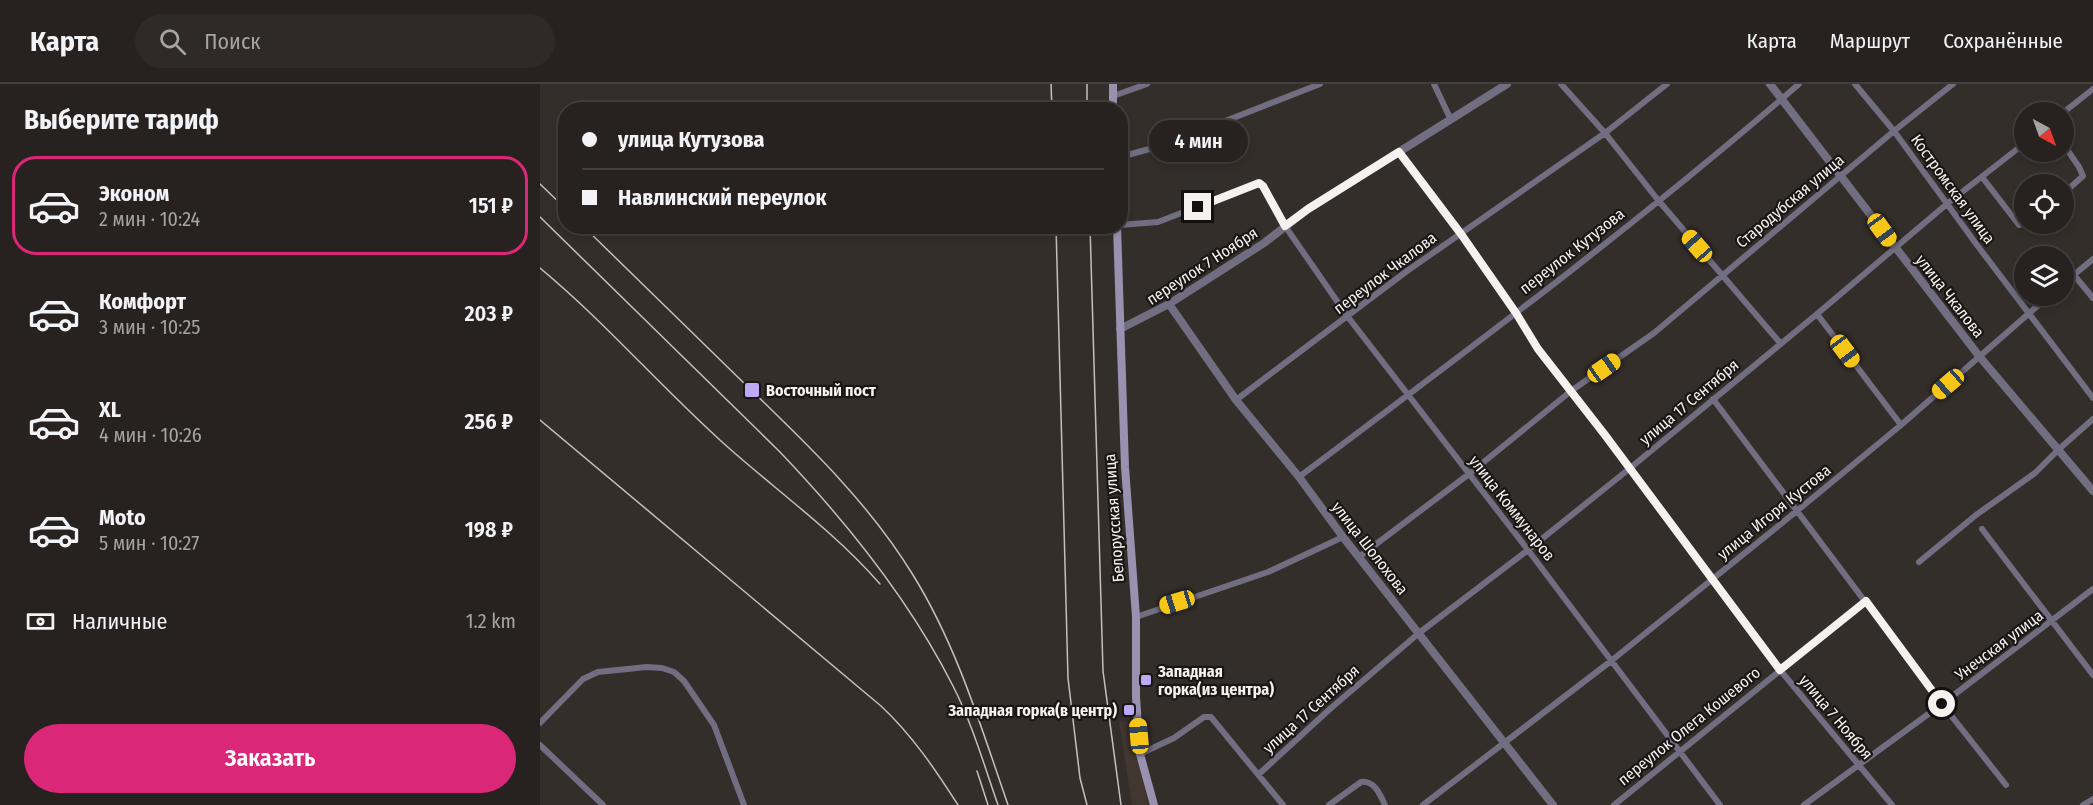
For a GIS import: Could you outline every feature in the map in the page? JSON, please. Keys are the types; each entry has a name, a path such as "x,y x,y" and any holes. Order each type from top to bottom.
{"main road":[{"path":"1113,84 1113,102"},
{"name":"Белорусская улица","path":"1119,234 1125,467 1136,617 1136,697 1140,753 1154,805"}],"street":[{"path":"1113,96 1131,87 1146,84"},
{"path":"1128,155 1164,145 1320,84"},
{"path":"1434,84 1451,120"},
{"name":"переулок 7 Ноября","path":"1120,329 1169,304 1264,243 1308,209 1451,120 1494,88 1507,84"},
{"path":"1561,84 1605,133 1658,200 1781,344"},
{"name":"переулок Чкалова","path":"1236,400 1407,271 1605,133 1667,84"},
{"name":"улица Чкалова","path":"1770,84 1979,356 2093,491"},
{"name":"переулок Кутузова","path":"1299,477 1516,313 1799,84"},
{"name":"Костромская улица","path":"1855,84 1894,131 2093,398"},
{"name":"Стародубская улица","path":"1359,557 1469,474 1571,392 1654,333 1953,84"},
{"path":"2074,103 2092,87"},
{"name":"улица 7 Ноября","path":"1399,152 1461,234 1538,349 1629,470 1780,670 1892,805"},
{"name":"улица 17 Сентября","path":"1259,774 1331,708 1419,633 1629,470 1948,203 2014,152"},
{"path":"2074,160 2083,176 2074,184"},
{"path":"1983,177 2014,218"},
{"name":"улица Коммунаров","path":"1128,225 1158,222 1259,183 1263,186 1285,226 1348,317 1528,550 1720,805"},
{"path":"2093,259 2074,275 2093,298"},
{"name":"улица Шолохова","path":"1169,304 1236,400 1299,477 1343,537 1553,805"},
{"name":"улица Игоря Кустова","path":"1423,805 1611,661 1798,510 1901,425 2037,306"},
{"path":"1817,314 1901,425"},
{"path":"1713,399 1942,704 2006,785"},
{"path":"1919,562 1976,515 2035,473 2093,420"},
{"path":"1982,529 2093,675"},
{"path":"1136,617 1268,572 1343,537"},
{"name":"Унечская улица","path":"1804,805 2093,589"},
{"name":"переулок Олега Кошевого","path":"1614,805 1866,601"},
{"path":"540,723 583,679 598,672 632,668 662,668 674,672 684,681 714,725 744,805"},
{"path":"1140,753 1173,738 1204,717 1211,717 1283,805"},
{"path":"540,745 603,805"},
{"path":"1329,805 1360,782 1366,781 1380,793 1385,805"},
{"path":"2083,805 2093,799"}],"shaded area":[{"path":"1119,721 1133,723 1148,805 1132,805"}],"railway":[{"path":"1051,84 1052,102"},
{"path":"1087,84 1087,102"},
{"path":"540,184 558,201"},
{"path":"540,217 779,451 875,562 917,622 953,686 972,729 998,805"},
{"path":"591,234 816,454 858,499 896,549 929,602 943,630 978,717 1008,805"},
{"path":"1056,234 1068,678 1080,778 1087,805"},
{"path":"1090,234 1103,671 1121,805"},
{"path":"540,268 564,288 721,441 823,528 880,584"},
{"path":"540,420 881,706 923,753 958,805"},
{"path":"977,771 988,805"}],"place":[{"name":"Восточный пост","path":"752,390"},
{"name":"Западная горка(из центра)","path":"1146,680"},
{"name":"Западная горка(в центр)","path":"1129,710"}],"route":[{"path":"1198,207 1259,183 1263,186 1285,226 1399,152 1461,234 1538,349 1780,670 1866,601 1942,704"}]}
